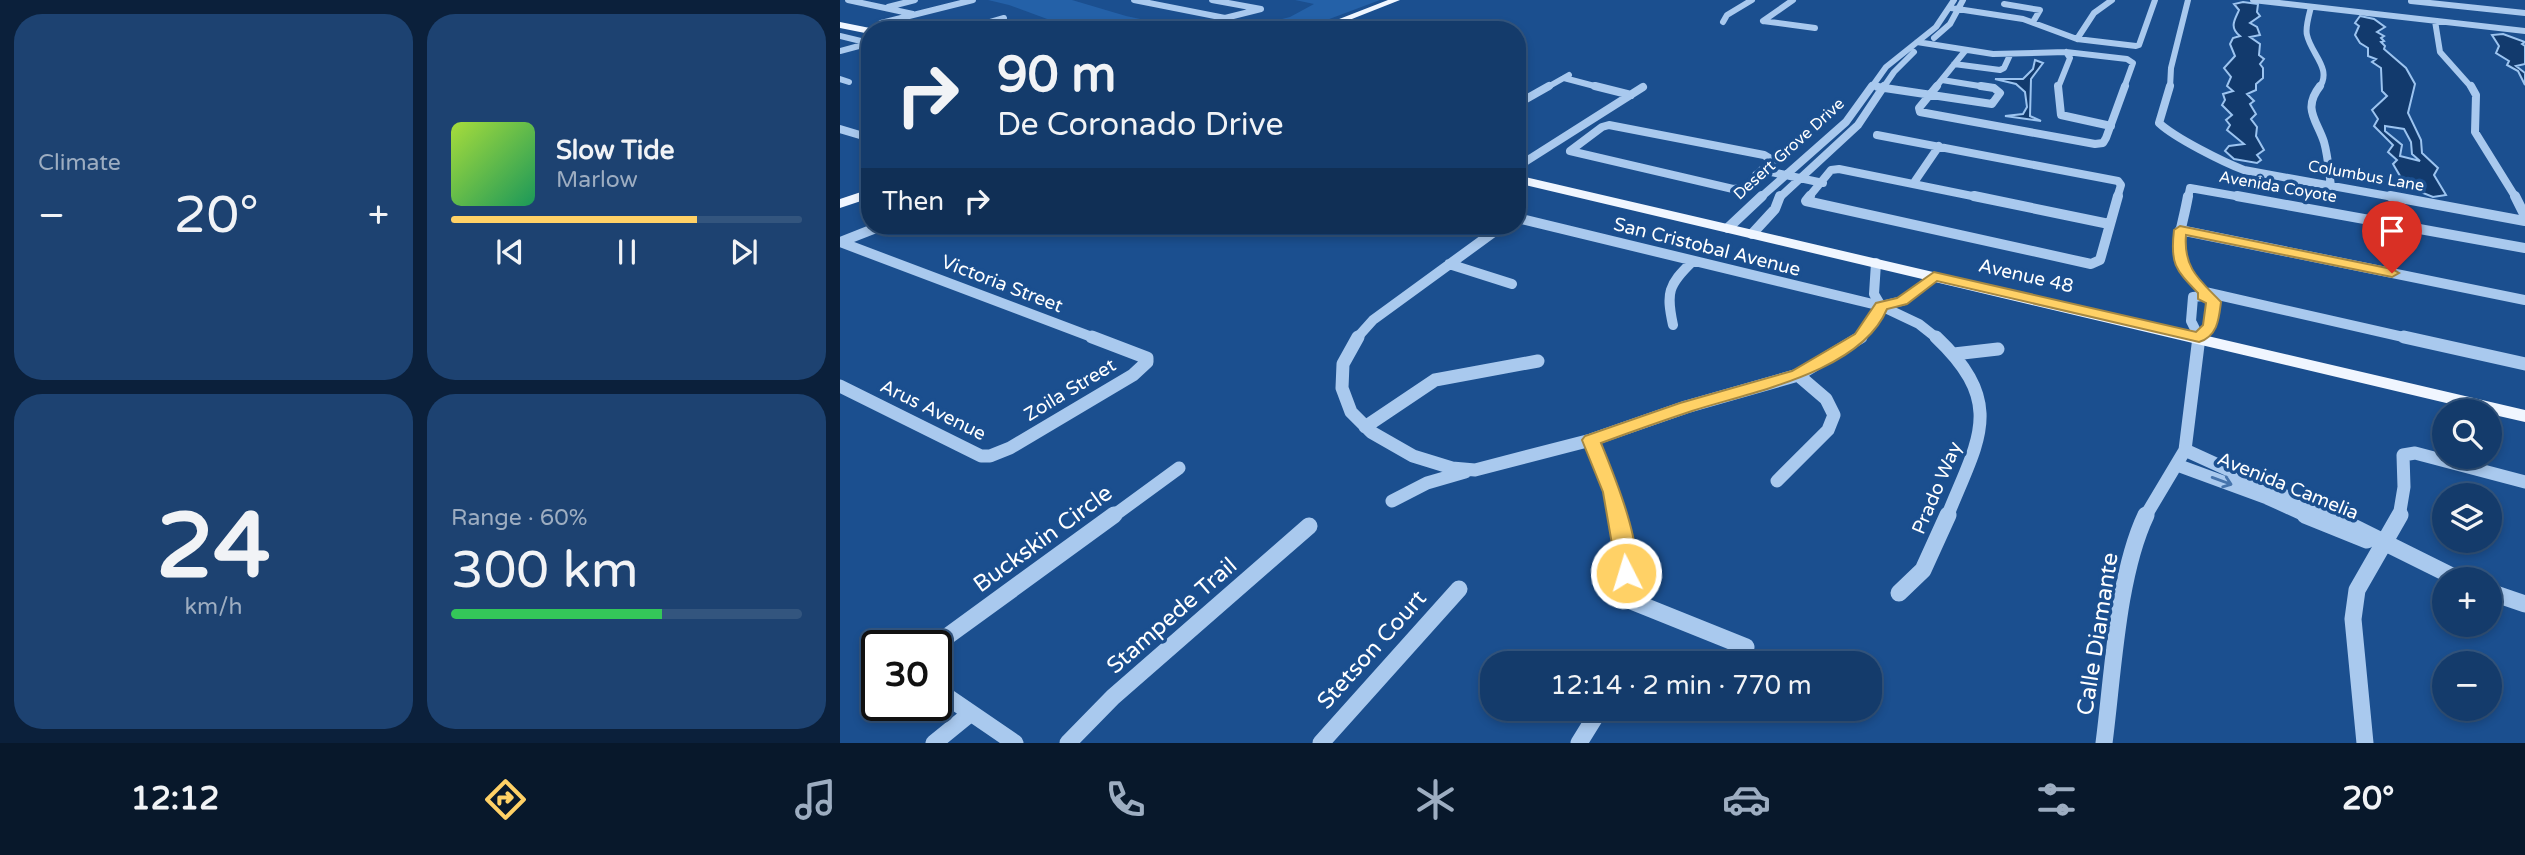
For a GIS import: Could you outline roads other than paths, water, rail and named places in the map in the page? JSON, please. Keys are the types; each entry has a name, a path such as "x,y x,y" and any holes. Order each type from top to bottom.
{"main road":[{"path":"1339,21 1396,0"},
{"path":"840,25 861,29"},
{"name":"Avenue 48","path":"1526,181 2199,337 2525,416"},
{"path":"840,204 861,196"}],"street":[{"path":"848,0 917,14"},
{"path":"884,7 915,0"},
{"path":"891,21 974,0"},
{"path":"1133,0 1229,19 1261,9 1212,0"},
{"path":"1150,4 1165,0"},
{"path":"1723,22 1727,15 1752,0"},
{"path":"1793,0 1763,20 1815,29"},
{"name":"Desert Grove Drive","path":"1752,234 1775,209 1789,179 1846,122 1886,67 1947,28 1954,0"},
{"name":"Desert Grove Drive","path":"1953,10 1964,0"},
{"path":"2077,38 2094,13 2112,0"},
{"path":"1953,10 2033,22 2077,38 2136,47 2155,1 2141,0"},
{"name":"Columbus Lane","path":"2188,0 2171,68 2171,84 2159,123 2173,135 2228,165 2244,170 2525,218"},
{"path":"2253,0 2525,32"},
{"path":"2303,0 2525,24"},
{"path":"2416,12 2411,0 2525,13"},
{"path":"1996,15 2006,2 2040,10 2033,22"},
{"path":"2311,7 2306,34 2322,62 2325,76 2313,99 2312,118 2325,142 2331,186"},
{"path":"994,21 1004,18"},
{"path":"2435,21 2440,52 2467,80 2476,95 2475,132 2487,154 2508,181 2525,218"},
{"path":"840,35 861,31"},
{"path":"840,35 861,41"},
{"path":"1920,44 2010,55 2066,52 2130,60 2133,65 2105,141 2095,144 1925,114 1918,110 1965,51"},
{"name":"Desert Grove Drive","path":"1728,228 1768,191 1789,179 1858,125 1898,67 1920,44"},
{"path":"840,51 861,45"},
{"path":"2066,52 2070,58 2057,89 2061,115 2111,125"},
{"path":"1954,64 2000,70 2004,68 2010,55"},
{"path":"1526,99 1567,76 1631,95"},
{"path":"1871,88 1986,105 1992,104 2000,93 1994,88 1942,80"},
{"path":"1526,160 1643,87"},
{"path":"1615,125 1773,159 1774,163 1759,173 1749,187 1733,189 1575,154 1569,149 1602,127 1615,125"},
{"path":"840,129 861,135"},
{"path":"1877,135 2118,181 2121,185 2100,260 2091,264 2078,263 1806,201 1831,170 1839,169 2109,223"},
{"path":"1913,184 1939,146"},
{"path":"1759,173 1820,186"},
{"name":"Avenida Coyote","path":"2180,230 2190,188 2525,248"},
{"path":"1768,191 1781,194"},
{"name":"San Cristobal Avenue","path":"1526,219 1692,262 1881,306"},
{"path":"2525,300 2180,230 2177,256 2187,274 2204,294 2214,302 2211,326 2199,337 2191,321 2193,297 2204,294 2525,363"},
{"path":"840,241 861,233"},
{"path":"1475,470 1452,468 1413,456 1365,427 1351,412 1342,388 1343,364 1363,330 1385,309 1489,235"},
{"name":"Victoria Street","path":"840,241 1138,354 1147,358 1147,362"},
{"path":"1673,325 1668,289 1670,283 1692,262"},
{"path":"1876,263 1874,294 1881,306"},
{"path":"1449,264 1511,284"},
{"path":"1881,306 1902,301 1934,276"},
{"path":"1392,501 1412,487 1429,480 1591,440 1686,407 1798,374 1861,337 1881,306"},
{"name":"Prado Way","path":"1881,306 1935,334 1954,354 1976,396 1981,420 1973,458 1924,568 1899,593"},
{"name":"Calle Diamante","path":"2104,743 2126,580 2138,532 2154,498 2185,450 2199,337"},
{"path":"1954,354 1998,349"},
{"path":"1365,427 1435,380 1538,361"},
{"name":"Zoila Street","path":"1010,448 1133,375 1147,362"},
{"path":"1777,481 1828,430 1834,415 1826,399 1798,374"},
{"name":"Arus Avenue","path":"840,386 981,456 990,456 1010,448"},
{"path":"1591,440 1612,492 1623,539 1626,573 1614,594 1746,647"},
{"name":"Avenida Camelia","path":"2185,450 2347,534 2384,545 2432,567"},
{"path":"2365,743 2353,620 2357,590 2399,520 2404,487 2403,455 2415,453 2525,482"},
{"name":"Avenida Camelia","path":"2177,465 2252,486"},
{"name":"Buckskin Circle","path":"952,633 1179,468"},
{"name":"Stampede Trail","path":"1068,743 1113,697 1310,526"},
{"name":"Stetson Court","path":"1321,743 1459,589"},
{"path":"2502,596 2525,604"},
{"path":"952,700 1015,743"},
{"path":"934,743 971,713"},
{"path":"1579,743 1593,721"}]}
